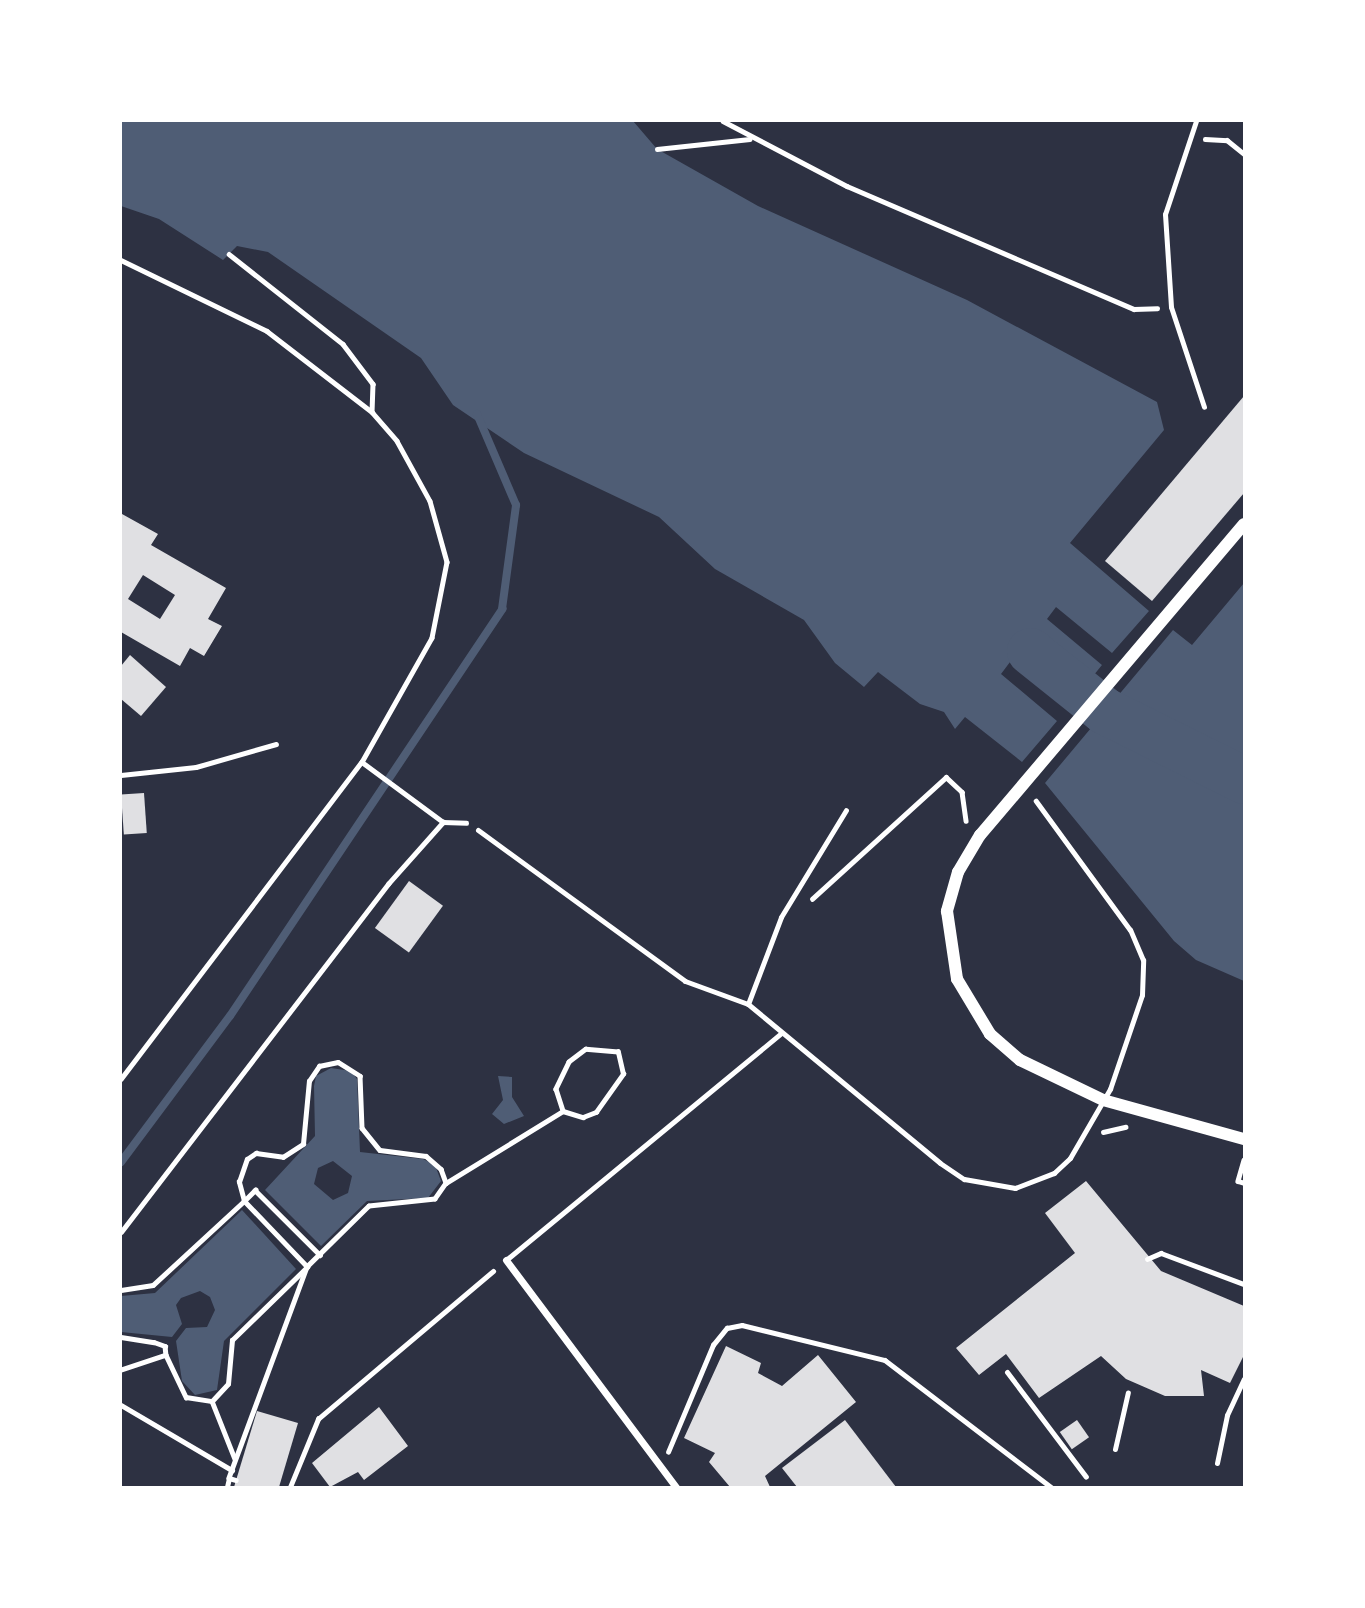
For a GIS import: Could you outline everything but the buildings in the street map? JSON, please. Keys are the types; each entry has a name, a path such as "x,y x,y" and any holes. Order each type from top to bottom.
{"street":[{"path":"1244,524 980,835 958,872 947,911 957,979 990,1034 1020,1059 1103,1100 1244,1139"},
{"path":"506,1261 676,1487"}],"lane":[{"path":"1196,121 1166,214 1171,307 1204,407"},
{"path":"478,830 685,981 748,1004 780,1034 940,1163 990,1186 1015,1188 1054,1173 1103,1100 1136,1022 1143,960 1130,930 1036,801"},
{"path":"748,1004 781,917 846,810"},
{"path":"506,1261 780,1034"},
{"path":"1007,1372 1086,1477"},
{"path":"1217,1463 1227,1415 1244,1379"},
{"path":"1115,1450 1128,1392"}],"path":[{"path":"723,121 750,139 1134,309 1171,307"},
{"path":"657,149 750,139"},
{"path":"1188,142 1227,140 1244,154"},
{"path":"229,254 343,344 373,384 372,412"},
{"path":"121,260 267,331 372,412 397,441 429,501 447,562 432,638 362,762 121,1079"},
{"path":"121,775 196,767 275,744"},
{"path":"362,762 443,822"},
{"path":"781,917 809,902 946,777 962,792 966,831"},
{"path":"121,1231 388,884 443,822 459,820 478,830"},
{"path":"212,1401 228,1384 232,1340 369,1206 426,1205 446,1183 563,1111 583,1117 596,1112 623,1074 618,1052 586,1049 569,1062 556,1089 563,1111"},
{"path":"307,1268 244,1201 239,1182 247,1159 256,1153 283,1157 303,1144 309,1081 320,1066 338,1062 360,1076 364,1136 389,1154 426,1156 446,1183"},
{"path":"1244,1160 1238,1181 1244,1183"},
{"path":"121,1290 153,1285 255,1190 320,1255"},
{"path":"1147,1259 1161,1253 1244,1284"},
{"path":"290,1487 318,1419 506,1261"},
{"path":"227,1487 307,1268"},
{"path":"661,1469 713,1345 727,1328 742,1325 885,1360 1051,1487"},
{"path":"121,1337 165,1346 166,1355 186,1398 212,1401"},
{"path":"121,1370 166,1355"},
{"path":"212,1401 235,1460"},
{"path":"121,1405 232,1471"},
{"path":"229,1478 236,1480"}],"water":[{"path":"121,121 633,121 657,149 758,206 967,300 1157,402 1164,430 1070,543 1149,611 1112,653 1056,607 1047,619 1102,665 1067,708 1010,662 1001,674 1057,721 1022,762 965,717 955,729 944,712 920,704 878,672 864,687 835,663 804,620 715,569 659,517 524,453 453,405 421,358 268,252 237,246 223,260 159,219 121,206"},
{"path":"1244,583 1244,981 1196,960 1174,941 1045,783 1173,630 1192,645"},
{"path":"331,1068 351,1071 357,1079 360,1152 423,1159 435,1165 441,1181 428,1198 367,1201 321,1246 265,1190 315,1136 316,1076","holes":["333,1161 352,1176 348,1193 333,1200 314,1184 318,1168"]},
{"path":"498,1076 512,1077 512,1097 524,1116 504,1124 492,1114 503,1100"},
{"path":"242,1210 296,1269 224,1341 217,1390 195,1395 182,1381 176,1341 186,1328 207,1327 215,1310 210,1297 200,1291 181,1298 176,1305 182,1324 172,1337 121,1332 121,1296 155,1293"}],"waterway":[{"path":"121,1162 230,1016 502,609 516,505 477,414"},
{"path":"1030,651 1105,711 1244,780"}]}
